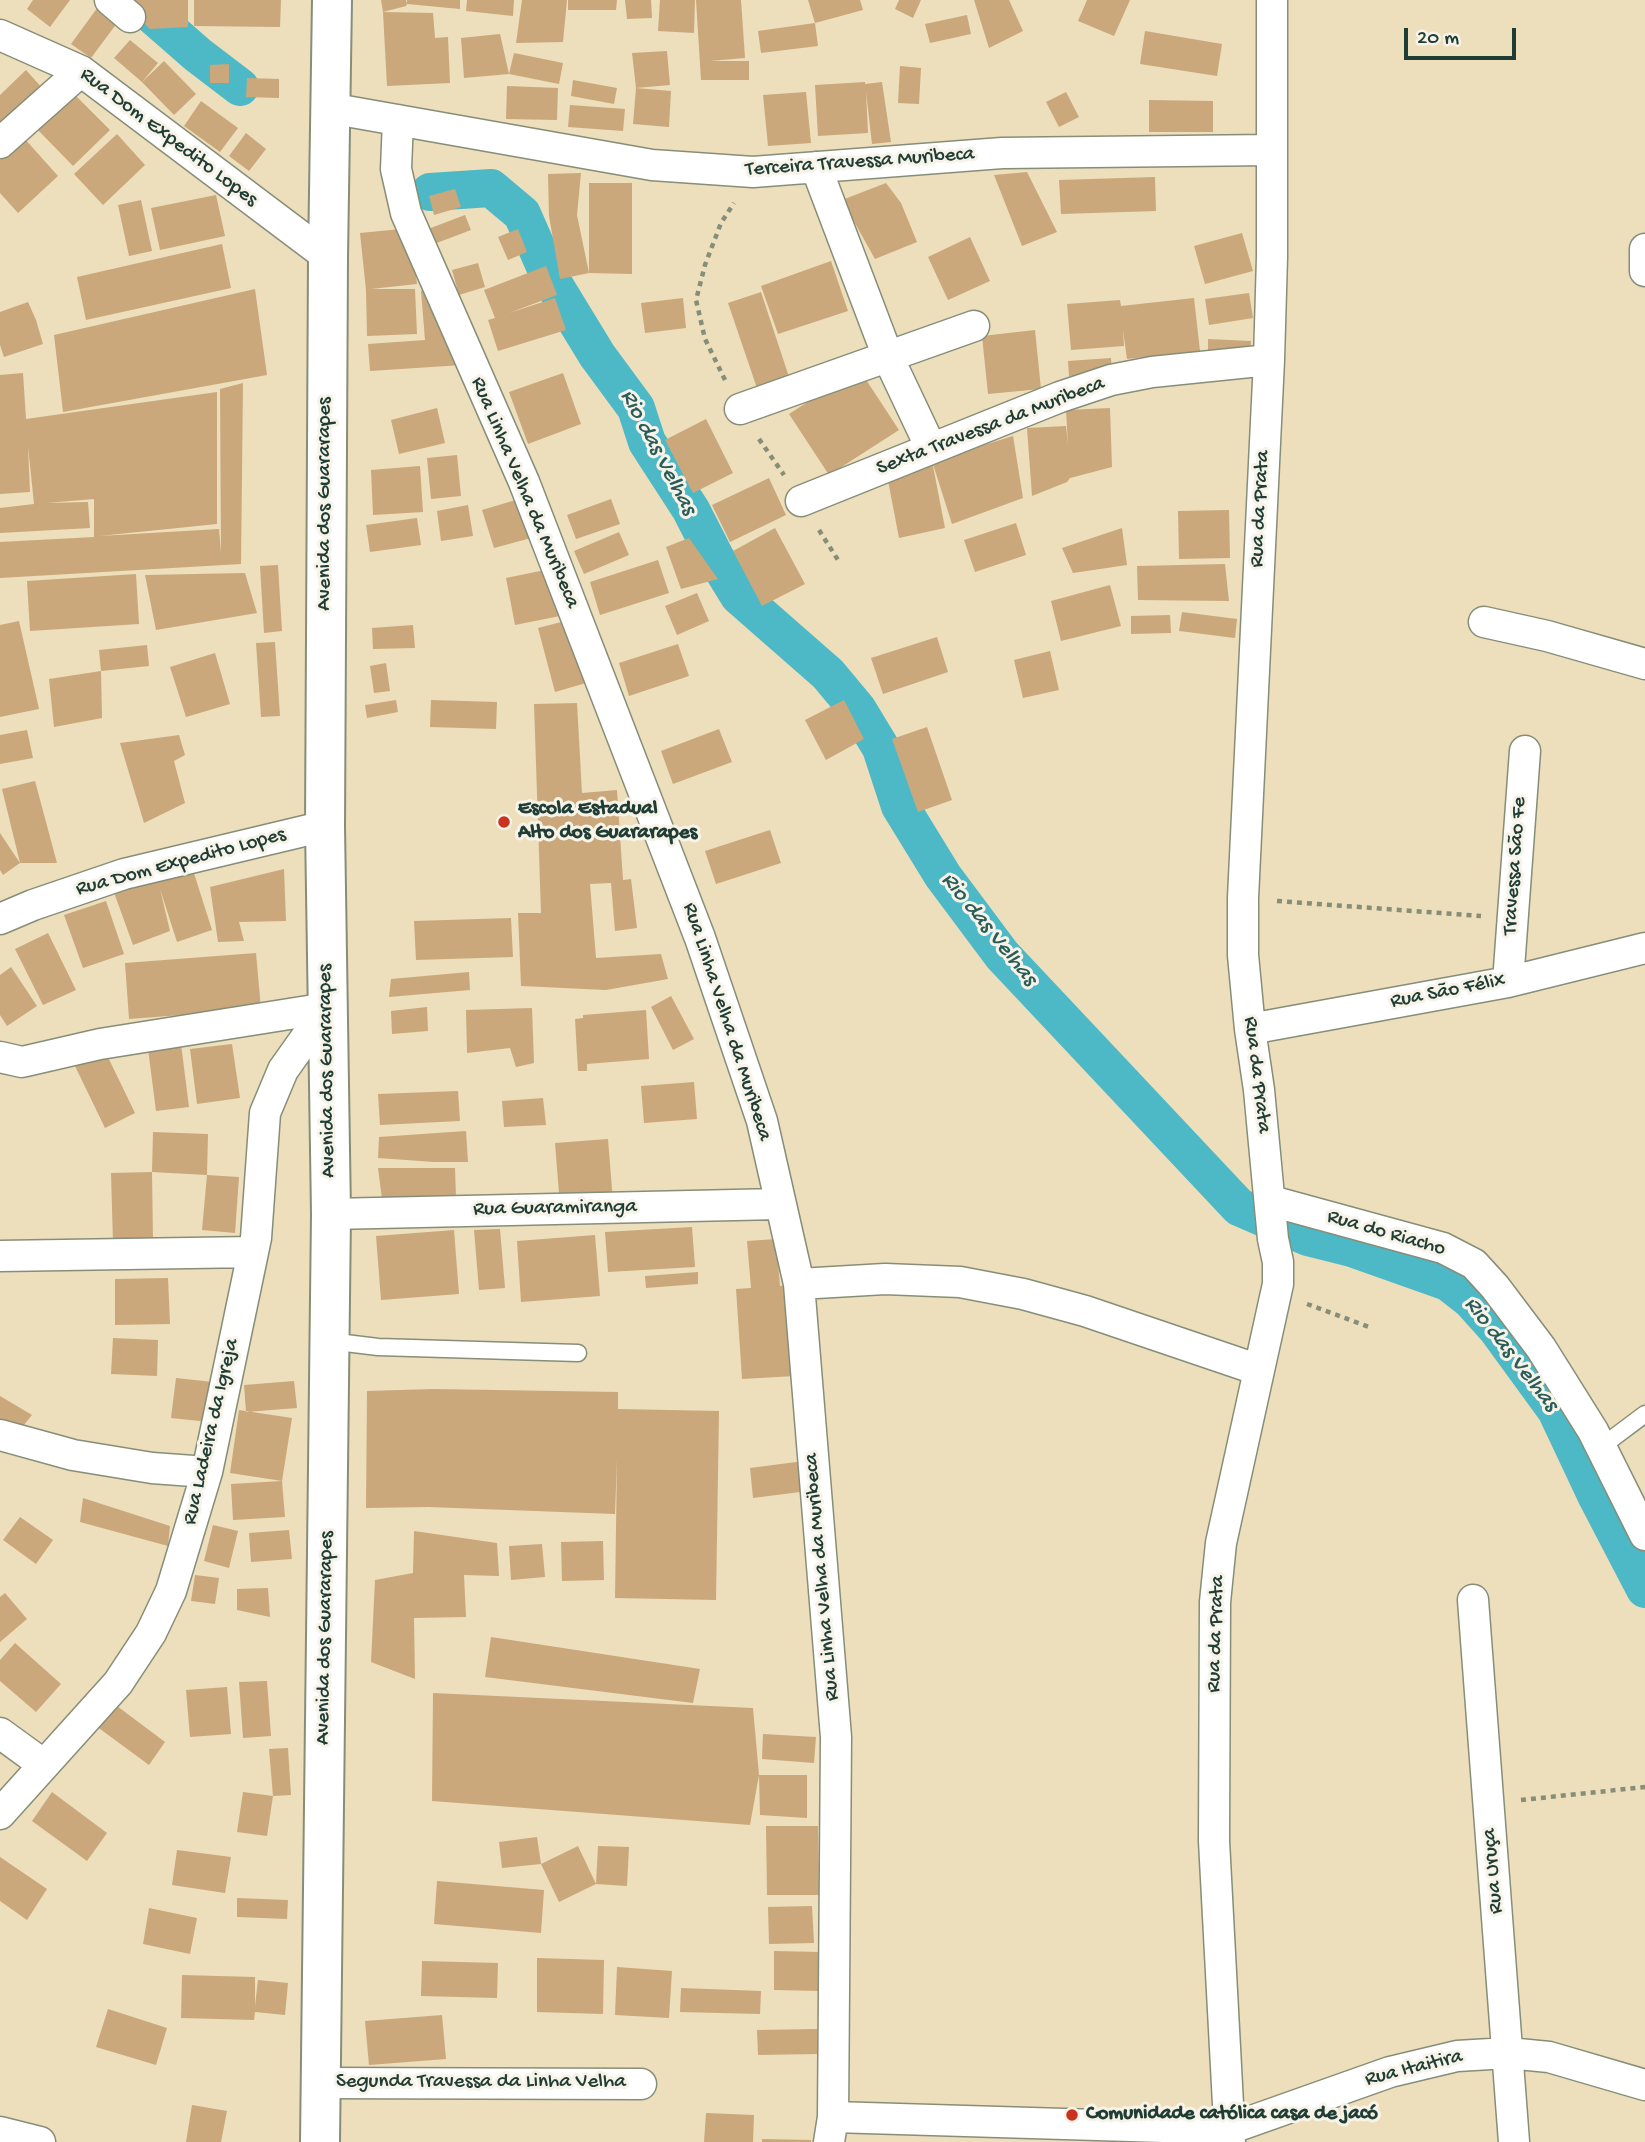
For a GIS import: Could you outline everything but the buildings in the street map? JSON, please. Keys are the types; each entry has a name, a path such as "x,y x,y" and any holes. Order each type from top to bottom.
{"main road":[{"name":"Avenida dos Guararapes","path":"320,2142 331,1214 325,826 332,0"}],"street":[{"name":"Rua da Prata","path":"1229,2135 1214,1840 1214,1602 1221,1543 1277,1293 1278,1262 1273,1238 1243,955 1243,898 1269,360 1272,257 1272,0"},
{"name":"Rua Dom Expedito Lopes","path":"0,35 80,71 328,257"},
{"path":"0,144 80,71"},
{"name":"Terceira Travessa Muribeca","path":"329,108 652,165 753,173 1003,153 1270,150"},
{"name":"Rua Linha Velha da Muribeca","path":"398,120 396,169 407,213 470,364 524,482 700,937 762,1121 799,1284 836,1737 831,2129"},
{"path":"816,167 888,357 931,448"},
{"path":"1645,249 1645,271"},
{"path":"740,410 974,326"},
{"name":"Sexta Travessa da Muribeca","path":"800,501 1060,397 1111,380 1152,372 1269,360"},
{"path":"1484,622 1547,636 1645,664"},
{"name":"Travessa São Fe","path":"1508,982 1525,751"},
{"name":"Rua Dom Expedito Lopes","path":"0,919 124,874 325,826"},
{"name":"Rua São Félix","path":"1250,1029 1508,982 1645,948"},
{"path":"0,1057 22,1062 100,1044 327,1008"},
{"name":"Rua Ladeira da Igreja","path":"0,1814 118,1684 150,1633 171,1591 207,1472 256,1238 265,1113 283,1070 327,1008"},
{"name":"Rua Guaramiranga","path":"331,1214 779,1204"},
{"name":"Rua do Riacho","path":"1271,1205 1443,1248 1474,1264 1541,1348 1601,1447 1645,1535"},
{"path":"0,1256 253,1252"},
{"path":"799,1284 885,1279 960,1282 1023,1294 1085,1311 1259,1370"},
{"path":"0,1434 73,1455 152,1468 207,1472"},
{"name":"Rua Uruça","path":"1473,1601 1514,2142"},
{"path":"0,1733 44,1765"},
{"name":"Rua Itaitira","path":"1229,2135 1390,2072 1457,2056 1508,2053 1549,2057 1645,2085"},
{"name":"Segunda Travessa da Linha Velha","path":"321,2083 641,2084"},
{"path":"831,2129 1229,2135"},
{"path":"0,2132 40,2142"}],"lane":[{"path":"329,1341 378,1347 578,1353"},
{"path":"1601,1447 1645,1414"}],"path":[{"path":"1243,898 1513,918"},
{"path":"1277,1293 1372,1328"},
{"path":"1489,1804 1645,1787"}],"waterway":[{"name":"Rio das Velhas","path":"135,0 198,55 240,87"},
{"name":"Rio das Velhas","path":"430,192 491,188 522,214 550,278 597,355 636,408 647,442 691,510 739,596 828,674 858,710 881,748 900,806 943,876 1002,955 1239,1207 1308,1237 1352,1248 1448,1282 1471,1300 1497,1329 1556,1410 1645,1589"}],"place":[{"name":"Escola Estadual Alto dos Guararapes","path":"504,822"},
{"name":"Comunidade católica casa de jacó","path":"1072,2115"}]}
